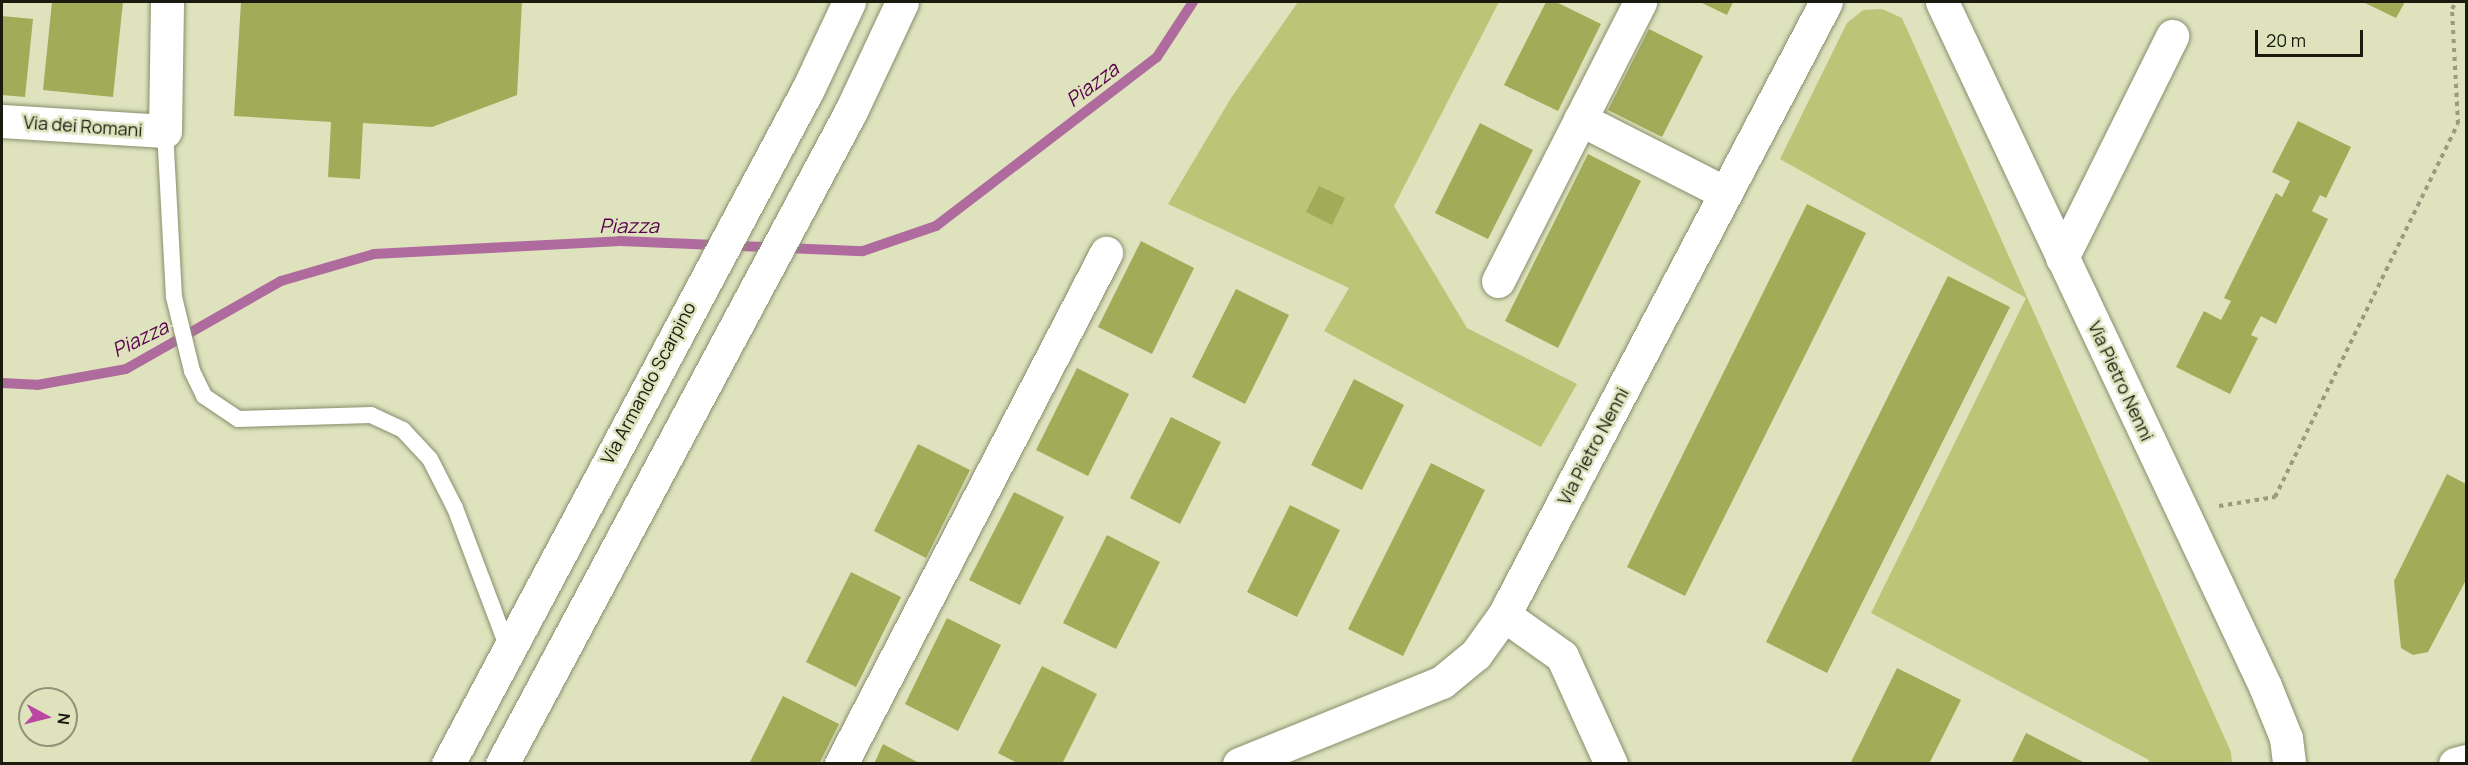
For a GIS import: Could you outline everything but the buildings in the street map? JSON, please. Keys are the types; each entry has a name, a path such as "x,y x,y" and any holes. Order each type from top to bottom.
{"street":[{"path":"165,131 167,2"},
{"name":"Via Armando Scarpino","path":"448,764 668,345 747,200 849,2"},
{"path":"502,764 802,202 902,2"},
{"path":"1498,281 1640,2"},
{"name":"Via Pietro Nenni","path":"1239,764 1442,682 1476,654 1504,615 1826,2"},
{"name":"Via Pietro Nenni","path":"1942,2 2265,686 2286,738 2289,764"},
{"path":"2062,258 2172,36"},
{"path":"1580,119 1725,193"},
{"name":"Via dei Romani","path":"2,121 165,131"},
{"path":"841,764 1106,253"},
{"path":"1504,615 1562,657 1611,764"},
{"path":"2455,764 2466,761"}],"lane":[{"path":"165,131 174,297 192,371 204,396 238,419 371,415 403,430 430,459 455,508 508,648"}],"path":[{"path":"2183,512 2275,497 2458,124 2452,9 2456,2"}],"green space":[{"path":"1298,2 1499,2 1394,206 1467,328 1577,384 1541,447 1324,331 1349,288 1168,204 1231,98"},
{"path":"1882,9 1902,18 2231,752 2232,763 2148,763 2149,760 1871,613 2026,298 1780,159 1847,23 1863,10"}],"waterway":[{"name":"Piazza","path":"2,383 37,385 126,369 281,281 374,254 620,241 863,251 936,226 1157,57 1193,2"}]}
